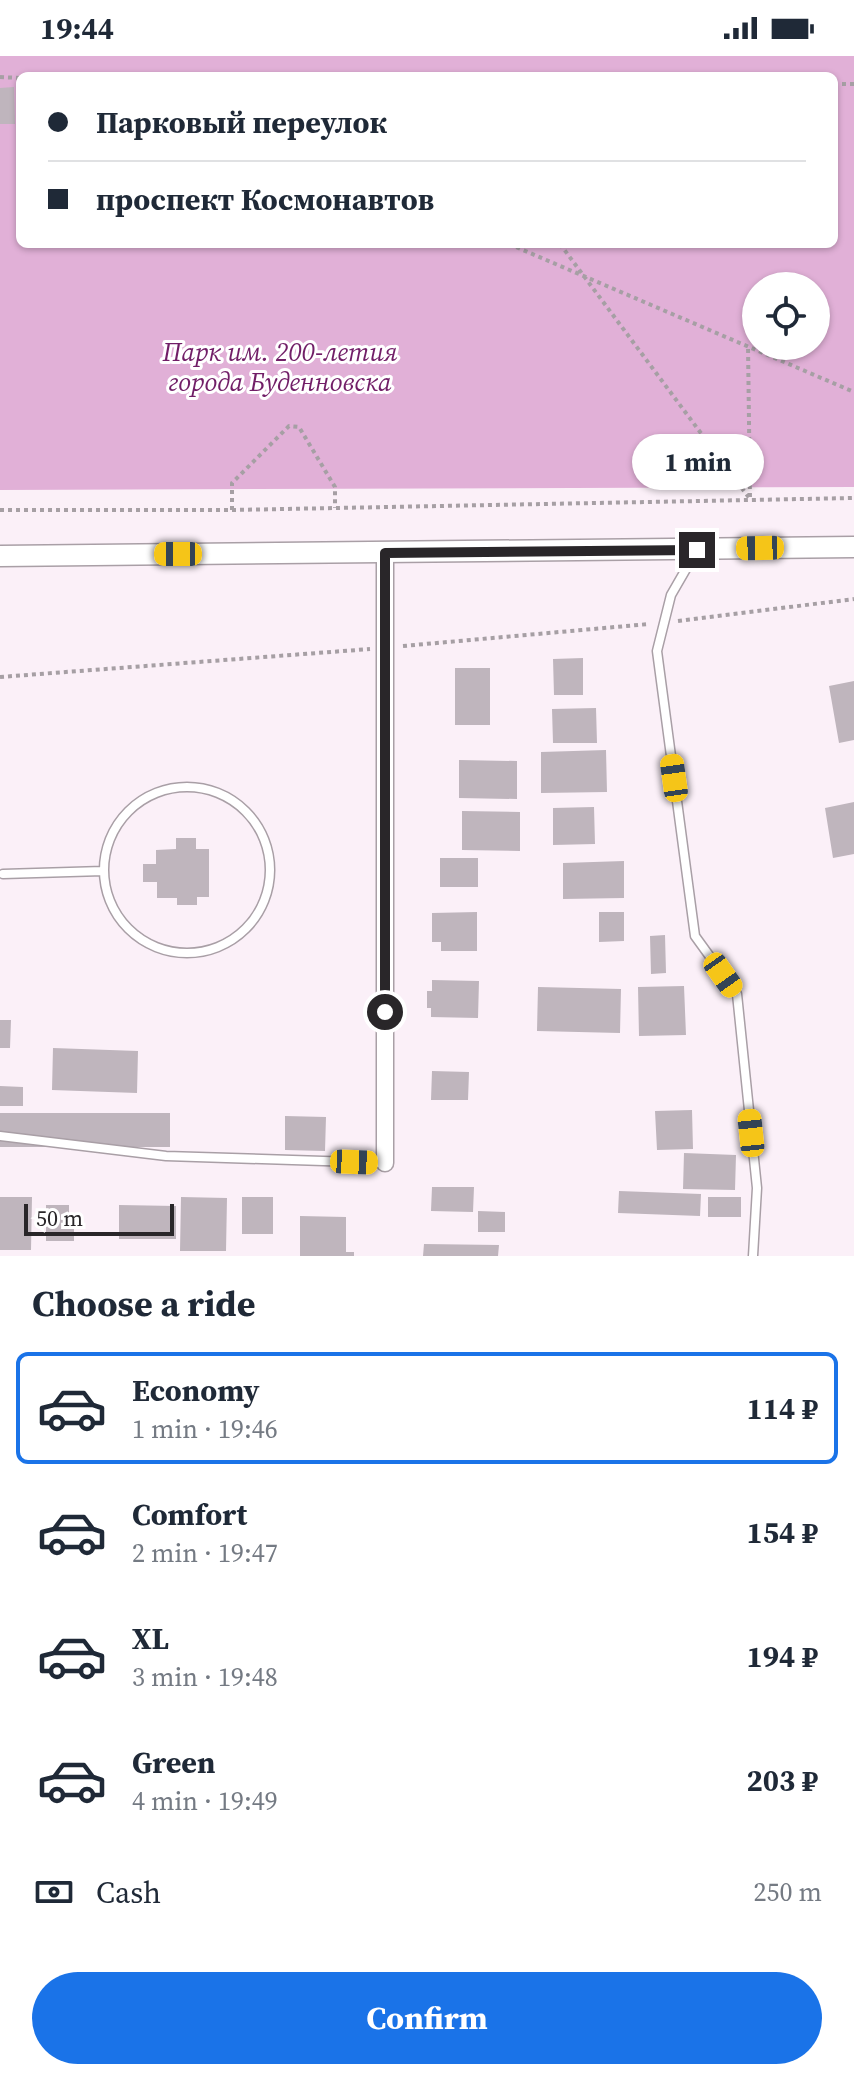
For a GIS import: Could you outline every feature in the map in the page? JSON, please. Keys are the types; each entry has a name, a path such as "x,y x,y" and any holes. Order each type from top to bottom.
{"street":[{"path":"0,556 854,547"},
{"path":"385,553 385,1163"}],"lane":[{"path":"697,550 671,595 657,651 695,936 737,994 757,1188 753,1256"},
{"path":"193,784 231,798 261,830 269,852 270,875 266,895 256,917 225,946 201,953 177,953 155,947 132,935 115,911 103,871 109,842 125,816 144,798 172,786 193,784"},
{"path":"3,874 103,871"},
{"path":"0,1136 166,1156 385,1163"}],"path":[{"path":"519,248 742,342"},
{"path":"563,248 750,499"},
{"path":"748,360 750,499"},
{"path":"782,360 854,392"},
{"path":"232,510 232,483 289,426 299,427 335,487 335,508"},
{"path":"0,510 232,510 854,498"},
{"path":"0,677 385,648 662,622 854,599"}],"green space":[{"name":"Парк им. 200-летия города Буденновска","path":"0,56 854,56 854,487 0,490"}],"building":[{"path":"14,87 15,124 0,124 0,88"},
{"path":"583,658 583,695 554,695 553,659"},
{"path":"455,668 490,668 490,725 455,725"},
{"path":"854,681 854,740 839,743 829,686"},
{"path":"596,708 597,743 553,743 552,709"},
{"path":"606,750 607,792 541,793 541,752"},
{"path":"459,760 517,761 517,799 459,798"},
{"path":"854,802 854,854 833,858 825,808"},
{"path":"594,807 595,844 553,845 553,808"},
{"path":"462,811 520,812 520,851 462,850"},
{"path":"176,838 196,838 196,849 209,849 209,897 197,897 197,905 177,905 177,898 157,898 157,882 143,882 143,864 156,864 156,850 176,849"},
{"path":"440,858 478,858 478,887 440,887"},
{"path":"624,861 624,898 563,899 563,863"},
{"path":"477,912 477,951 441,951 441,942 432,942 432,913"},
{"path":"599,912 624,912 624,941 599,942"},
{"path":"665,935 666,973 651,974 650,936"},
{"path":"432,980 479,981 478,1018 431,1017 431,1008 427,1008 427,991 432,991"},
{"path":"684,986 686,1035 639,1036 638,987"},
{"path":"538,987 621,989 620,1033 537,1031"},
{"path":"0,1020 11,1020 10,1048 0,1048"},
{"path":"53,1048 138,1051 137,1093 52,1090"},
{"path":"432,1071 469,1072 468,1100 431,1100"},
{"path":"0,1086 23,1087 23,1106 0,1106"},
{"path":"692,1110 693,1149 657,1150 655,1111"},
{"path":"0,1113 170,1113 170,1147 0,1147"},
{"path":"285,1116 326,1117 325,1151 285,1150"},
{"path":"684,1153 736,1155 735,1190 683,1189"},
{"path":"432,1187 474,1187 473,1212 431,1211"},
{"path":"619,1191 701,1194 700,1216 618,1213"},
{"path":"0,1197 32,1197 31,1250 0,1250"},
{"path":"181,1197 227,1198 226,1251 180,1251"},
{"path":"242,1197 273,1197 273,1234 242,1234"},
{"path":"708,1197 741,1197 741,1217 708,1217"},
{"path":"46,1205 69,1205 69,1213 74,1213 74,1241 46,1241"},
{"path":"119,1205 176,1206 176,1239 119,1239"},
{"path":"478,1211 505,1212 505,1232 478,1232"},
{"path":"300,1216 346,1217 346,1252 354,1252 354,1256 300,1256"},
{"path":"424,1244 499,1245 498,1256 423,1256"}],"route":[{"path":"385,1012 385,553 697,550"}]}
